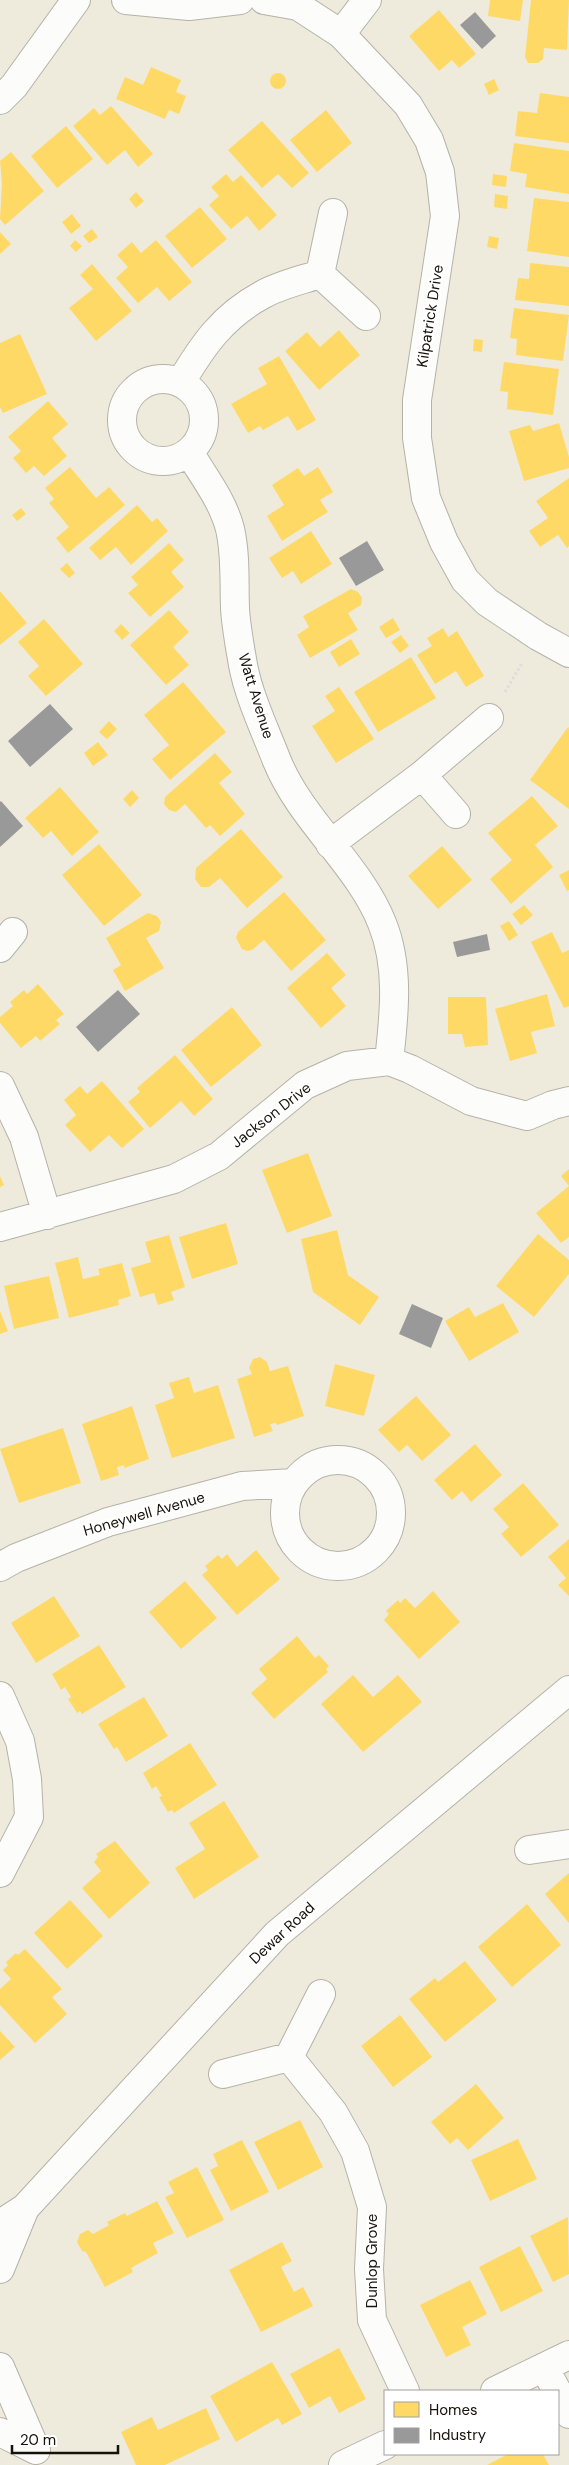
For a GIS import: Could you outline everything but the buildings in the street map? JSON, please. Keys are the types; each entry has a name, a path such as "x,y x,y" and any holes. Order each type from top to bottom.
{"street":[{"path":"0,100 14,86 76,0"},
{"path":"126,0 189,6 240,0"},
{"name":"Kilpatrick Drive","path":"264,0 298,6 340,34 408,105 429,140 440,172 445,216 417,400 417,438 426,498 444,542 465,580 487,602 538,636 569,653"},
{"path":"340,34 367,0"},
{"path":"320,274 333,213"},
{"path":"320,274 366,316"},
{"path":"181,382 203,345 229,317 263,294 320,274"},
{"path":"158,379 170,379 181,382 192,390 200,401 204,415 204,429 199,442 178,459 165,462 152,460 130,446 124,434 122,422 123,409 136,388 146,382 158,379"},
{"name":"Watt Avenue","path":"189,452 216,497 230,529 235,568 235,611 243,667 278,764 310,817 367,894 382,923 391,955 395,1004 389,1061"},
{"path":"330,844 422,775 489,718"},
{"path":"422,775 456,814"},
{"name":"Jackson Drive","path":"0,1227 174,1179 219,1156 306,1085 347,1066 389,1061 410,1069 471,1101 527,1116 553,1104 569,1101"},
{"path":"0,1086 24,1137 47,1215"},
{"name":"Honeywell Avenue","path":"0,1567 16,1558 108,1522 242,1486 294,1483"},
{"name":"Dewar Road","path":"0,2224 25,2208 277,1934 569,1690"},
{"path":"0,1696 20,1741 27,1779 30,1816 0,1873"},
{"path":"529,1850 569,1844"},
{"path":"223,2074 289,2057 321,1994"},
{"name":"Dunlop Grove","path":"289,2057 333,2112 355,2151 372,2207 369,2268 372,2320 405,2390"},
{"name":"Dewar Road","path":"0,2268 25,2208"},
{"path":"497,2390 569,2355"},
{"path":"0,2367 45,2457"},
{"path":"544,2367 557,2390"},
{"path":"559,2394 569,2414"},
{"path":"0,2432 45,2457"},
{"path":"343,2465 384,2445"}],"path":[{"path":"489,718 538,636"}]}
